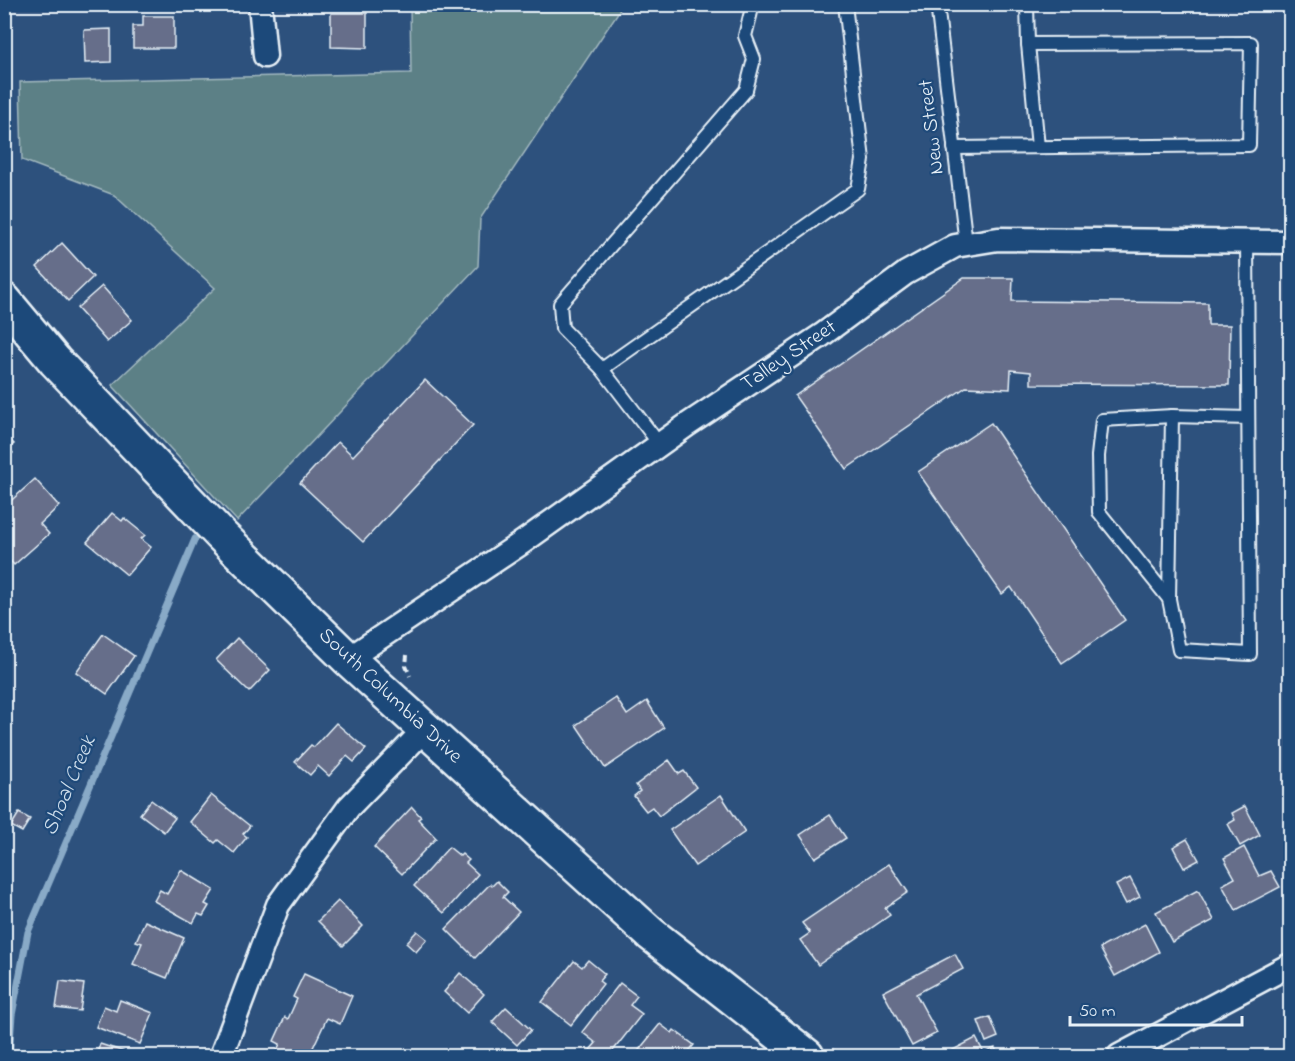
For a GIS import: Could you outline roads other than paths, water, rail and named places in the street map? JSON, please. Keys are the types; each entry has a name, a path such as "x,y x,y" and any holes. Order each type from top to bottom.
{"main road":[{"name":"South Columbia Drive","path":"4,300 55,361 204,518 348,659 651,934 807,1056"}],"street":[{"path":"260,4 266,56"},
{"name":"Talley Street","path":"348,659 523,542 822,335 906,273 955,246 998,239 1290,242"},
{"path":"221,1056 278,905 349,807 425,729"},
{"path":"1119,1056 1290,965"}],"lane":[{"path":"660,445 602,369 562,328 561,304 746,90 754,59 745,36 753,4"},
{"path":"602,369 858,189 862,160 845,4"},
{"name":"New Street","path":"937,4 966,244"},
{"path":"1027,4 1028,44 1038,147"},
{"path":"954,148 1249,145 1251,43 1028,44"},
{"path":"1172,416 1169,599 1179,650 1250,654 1247,242"},
{"path":"1169,599 1099,512 1098,456 1102,420 1172,416 1248,418"}],"waterway":[{"name":"Shoal Creek","path":"9,1056 12,1015 28,932 195,539"}]}
